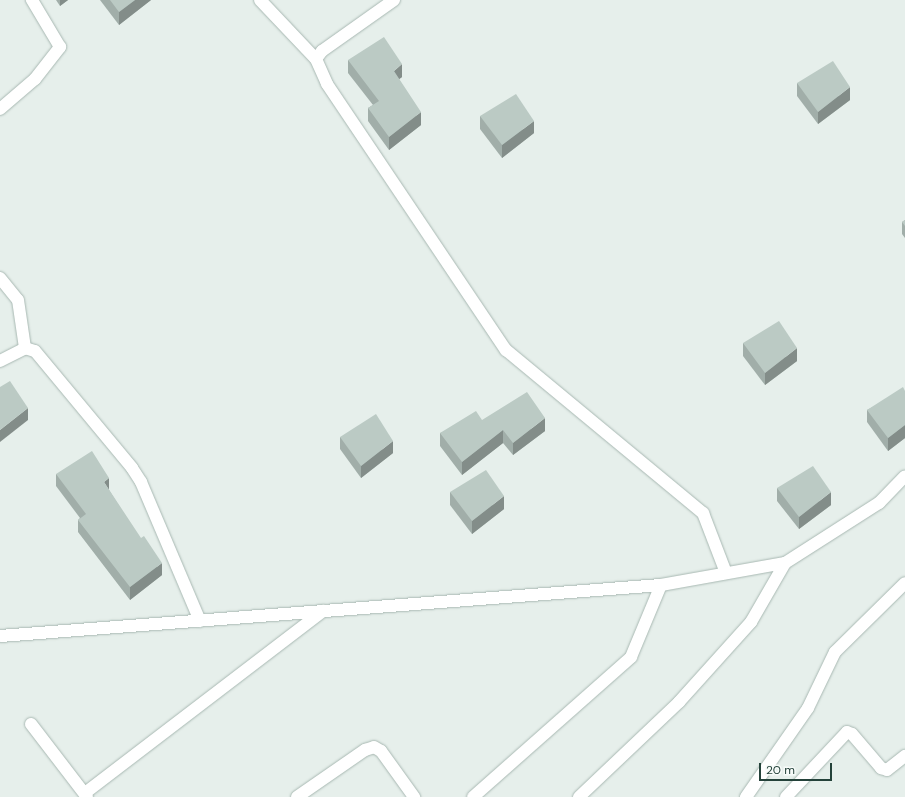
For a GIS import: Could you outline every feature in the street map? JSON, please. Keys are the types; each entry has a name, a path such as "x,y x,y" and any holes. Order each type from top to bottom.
{"street":[{"path":"0,109 35,79 60,47 32,0"},
{"path":"260,0 316,59 326,84 506,350 703,513 726,573"},
{"path":"316,59 322,51 394,0"},
{"path":"0,278 18,300 25,348"},
{"path":"0,361 25,348 35,351 135,473 200,621"},
{"path":"0,636 660,585 785,563 879,503 905,476"},
{"path":"579,797 679,702 751,622 785,563"},
{"path":"748,796 808,708 835,652 905,583"},
{"path":"473,797 631,657 660,585"},
{"path":"32,724 86,795 324,611"},
{"path":"786,797 847,732 852,734 881,768 887,770 905,756"},
{"path":"297,797 364,750 374,747 381,751 414,797"}],"building":[{"path":"110,0 135,0 119,12"},
{"path":"384,37 402,64 394,71 421,112 389,137 368,108 379,101 348,60"},
{"path":"833,61 850,87 818,112 797,83"},
{"path":"516,94 534,121 502,145 480,116"},
{"path":"779,321 797,348 765,373 743,343"},
{"path":"10,381 28,408 0,430 0,387"},
{"path":"903,387 905,391 905,425 888,438 867,410"},
{"path":"527,392 545,418 513,443 503,430 462,462 440,433 476,411 482,420"},
{"path":"376,414 393,441 361,466 340,437"},
{"path":"92,451 109,478 104,482 141,538 144,536 162,563 130,587 78,520 86,514 56,474"},
{"path":"813,466 831,492 799,517 777,488"},
{"path":"486,470 504,496 472,521 450,492"}]}
